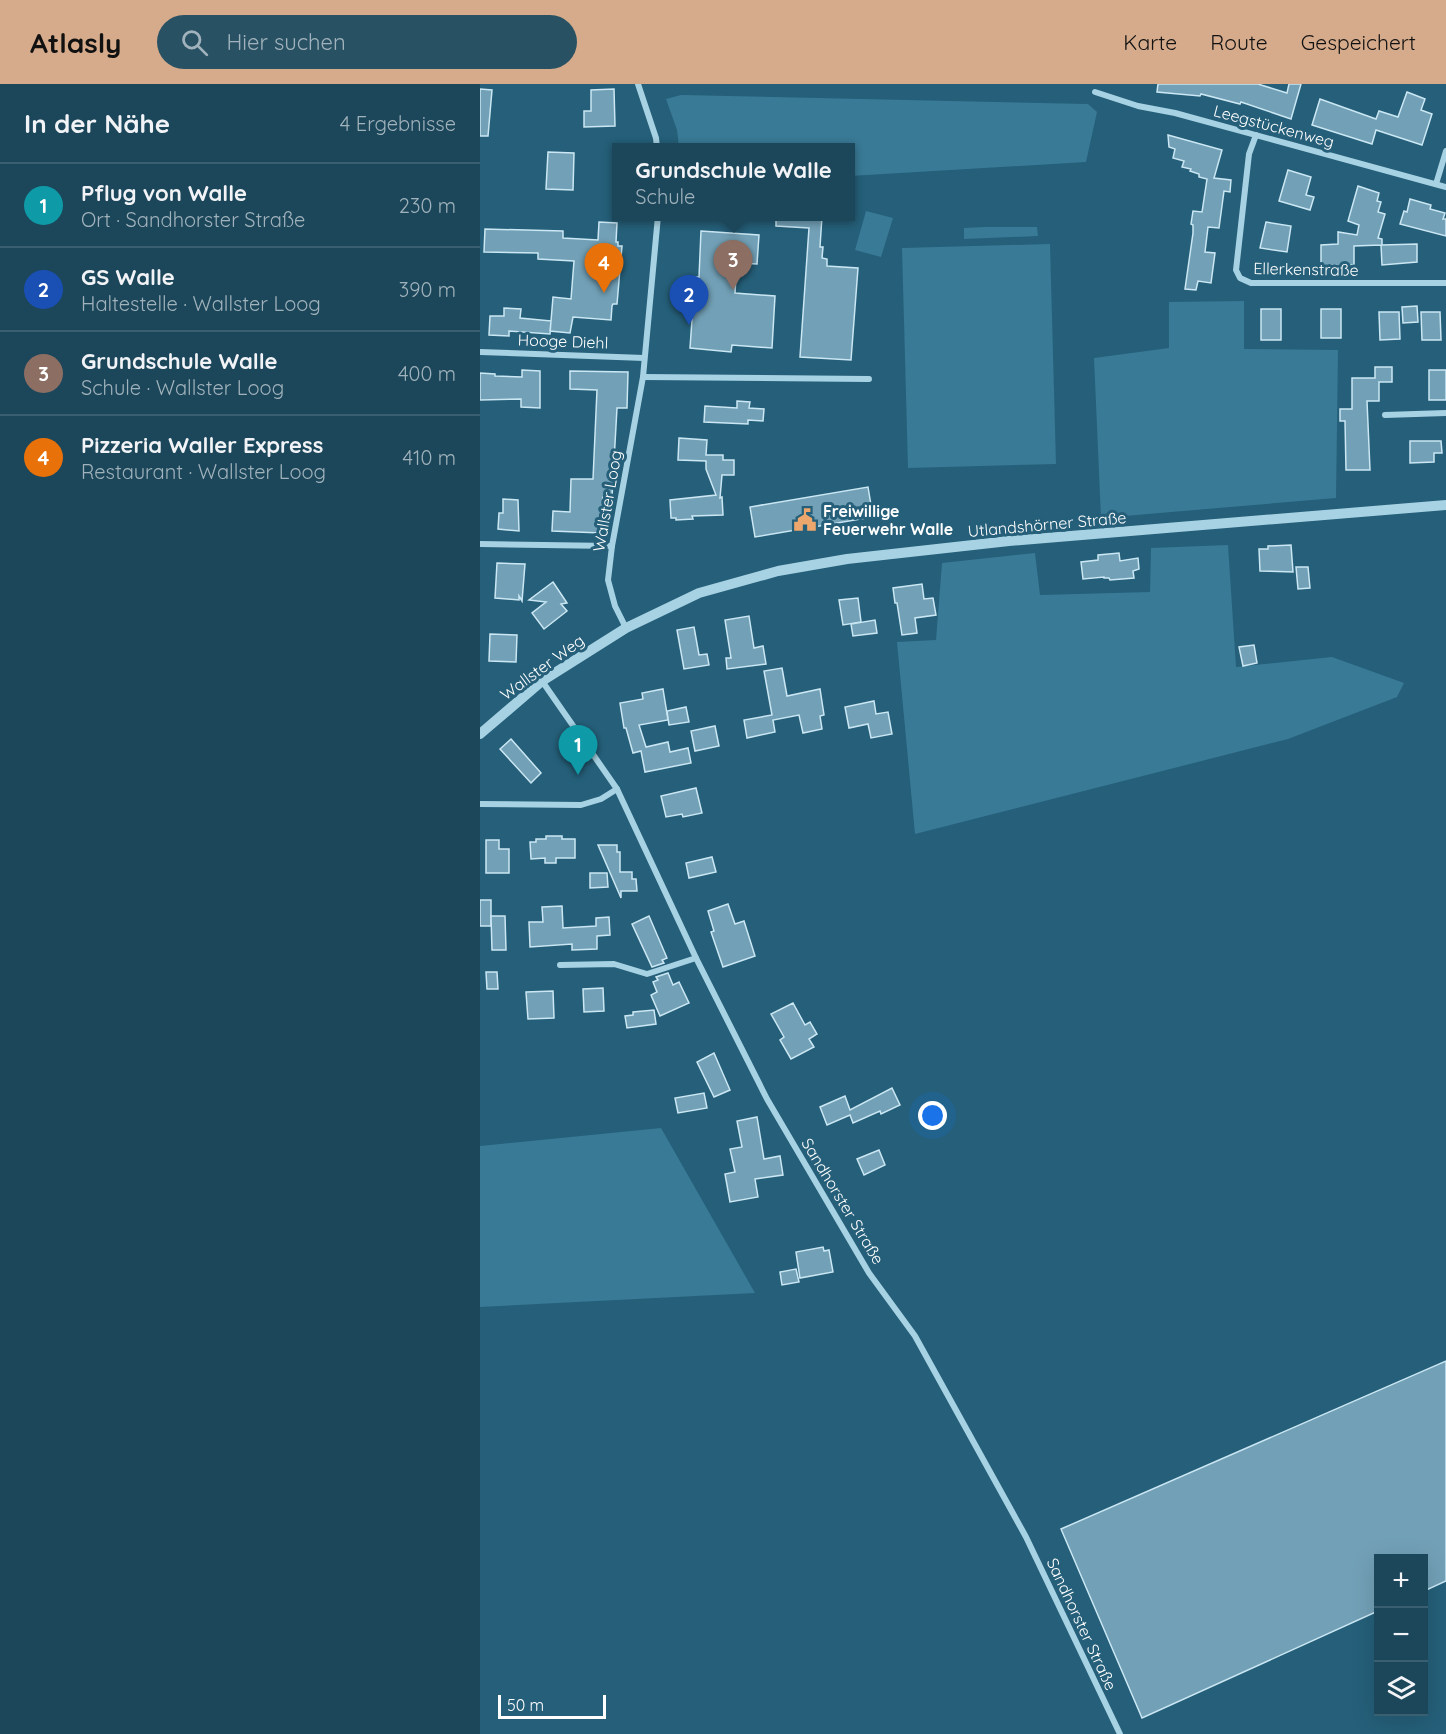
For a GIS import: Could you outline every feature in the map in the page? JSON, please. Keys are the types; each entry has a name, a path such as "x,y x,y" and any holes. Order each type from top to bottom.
{"street":[{"path":"638,84 657,143"},
{"name":"Leegstückenweg","path":"1095,92 1138,106 1175,113 1446,187"},
{"name":"Ellerkenstraße","path":"1256,135 1249,154 1236,270 1240,278 1251,283 1446,283"},
{"path":"1436,184 1446,151"},
{"name":"Wallster Loog","path":"626,628 615,606 608,580 612,546 644,377 658,221"},
{"name":"Hooge Diehl","path":"480,352 645,358"},
{"path":"644,377 869,379"},
{"path":"1385,415 1446,413"},
{"name":"Utlandshörner Straße","path":"626,628 699,593 739,580 847,559 1020,540 1446,505"},
{"path":"480,544 612,546"},
{"name":"Wallster Weg","path":"480,734 542,681 626,628"},
{"name":"Sandhorster Straße","path":"542,681 617,789 696,958 767,1099 869,1273 915,1336 1026,1537 1120,1734"},
{"path":"480,804 581,806 601,799 617,789"},
{"path":"560,965 614,964 647,974 696,958"}],"shaded area":[{"path":"681,95 1088,104 1097,112 1086,162 855,176 855,143 679,143 677,130 666,99"},
{"path":"866,211 893,218 881,257 855,250"},
{"path":"1037,227 1038,236 964,239 964,228"},
{"path":"1050,244 1056,464 908,468 902,248"},
{"path":"1244,301 1244,349 1338,350 1336,498 1101,518 1094,358 1169,348 1169,302"},
{"path":"1228,545 1236,667 1332,657 1404,683 1397,697 1288,739 915,834 897,642 936,640 942,563 1035,553 1040,595 1150,592 1151,548"},
{"path":"661,1128 755,1293 480,1307 480,1146"}],"building":[{"path":"1158,84 1258,84 1287,93 1289,84 1301,84 1291,119 1241,102 1240,104 1201,94 1200,96 1157,92"},
{"path":"480,89 492,90 488,136 480,136"},
{"path":"614,89 615,126 584,127 584,111 591,111 591,90"},
{"path":"1407,92 1425,99 1421,110 1432,114 1422,145 1376,130 1372,144 1312,125 1320,99 1376,119 1379,111 1398,117"},
{"path":"1168,135 1222,150 1214,178 1231,180 1230,192 1224,191 1219,228 1208,227 1205,252 1215,253 1211,283 1198,281 1196,290 1185,289 1193,233 1191,224 1193,211 1202,212 1207,179 1199,177 1199,174 1190,171 1191,169 1182,167 1184,161 1173,158 1175,149 1169,147"},
{"path":"548,152 574,153 573,190 546,189"},
{"path":"1288,170 1311,177 1306,195 1314,197 1310,210 1279,201"},
{"path":"1358,186 1379,193 1377,201 1381,202 1378,212 1385,214 1378,238 1382,239 1382,245 1417,244 1417,262 1382,265 1381,245 1354,246 1354,265 1321,265 1321,245 1338,244 1338,232 1357,235 1359,225 1348,221"},
{"path":"1410,199 1431,205 1430,209 1445,213 1443,219 1446,219 1446,236 1400,224 1404,211 1407,212"},
{"path":"776,221 822,221 820,247 823,247 822,258 827,259 827,266 858,268 851,360 800,357 809,228 776,226"},
{"path":"599,222 617,223 616,242 618,246 622,246 617,304 612,306 611,320 573,317 570,333 550,331 550,334 509,331 509,336 489,335 490,316 504,316 504,308 521,309 520,318 551,321 553,297 571,299 574,261 538,259 538,253 484,252 485,229 563,231 563,238 598,240"},
{"path":"1266,222 1291,226 1287,252 1260,248"},
{"path":"701,231 759,235 757,264 737,263 735,293 775,296 772,348 732,345 731,352 690,348 695,277 699,277"},
{"path":"1417,306 1418,322 1403,323 1402,307"},
{"path":"1261,309 1281,309 1281,340 1261,340"},
{"path":"1321,309 1341,309 1341,338 1321,338"},
{"path":"1379,312 1399,312 1400,339 1380,340"},
{"path":"1421,312 1440,312 1441,340 1422,340"},
{"path":"1375,367 1392,367 1392,382 1379,382 1379,401 1367,401 1370,470 1346,470 1345,421 1340,421 1340,409 1352,409 1352,378 1375,378"},
{"path":"522,370 540,371 540,408 521,407 521,399 480,400 480,373 522,377"},
{"path":"1429,370 1446,370 1446,400 1429,400"},
{"path":"570,371 628,372 627,408 617,408 612,497 603,497 601,533 552,531 553,511 570,512 571,479 593,479 597,390 570,389"},
{"path":"737,401 750,402 749,408 764,409 763,421 748,420 748,424 704,422 705,406 737,408"},
{"path":"679,438 707,440 706,455 723,455 723,460 734,460 734,475 722,475 720,498 722,497 723,515 692,516 693,519 676,520 676,518 671,518 670,500 716,495 706,469 706,461 678,460"},
{"path":"1410,441 1441,441 1442,453 1434,453 1434,462 1410,463"},
{"path":"868,487 873,517 755,537 750,507"},
{"path":"503,499 518,500 519,531 498,529 499,513 503,513"},
{"path":"1291,545 1293,572 1260,571 1259,549 1268,549 1268,546"},
{"path":"1119,553 1120,561 1138,558 1139,569 1133,571 1134,578 1083,579 1081,562 1098,560 1098,555"},
{"path":"497,563 525,564 522,601 519,596 519,600 495,598"},
{"path":"1296,567 1308,567 1310,588 1298,589"},
{"path":"553,582 567,603 561,604 567,611 544,629 532,613 546,602 529,600"},
{"path":"922,584 924,599 933,598 936,615 915,618 917,633 902,635 893,588"},
{"path":"858,598 861,622 843,625 839,600"},
{"path":"749,616 754,648 763,646 766,664 727,669 726,658 731,658 725,620"},
{"path":"875,620 877,633 853,636 851,624"},
{"path":"694,627 699,655 707,654 709,665 684,669 677,630"},
{"path":"490,634 517,635 516,662 489,661"},
{"path":"1254,645 1257,663 1243,666 1239,647"},
{"path":"782,668 787,696 820,689 824,715 820,716 822,729 803,733 799,715 773,720 775,732 747,738 744,720 772,715 764,671"},
{"path":"663,689 668,720 639,725 646,747 668,742 670,752 688,748 691,763 645,772 641,751 633,753 626,728 624,728 620,703 643,699 642,693"},
{"path":"874,701 876,714 888,712 892,734 871,738 868,724 849,728 845,707"},
{"path":"686,707 689,722 669,725 667,711"},
{"path":"715,726 719,746 695,751 691,731"},
{"path":"511,739 541,773 531,783 500,749"},
{"path":"696,788 702,813 683,817 682,814 666,817 661,796"},
{"path":"546,836 575,839 575,858 556,858 556,863 545,863 545,858 531,859 530,842 536,842 536,839 546,839"},
{"path":"486,840 499,840 499,849 509,849 509,873 486,873"},
{"path":"598,845 617,845 617,852 620,852 620,872 632,872 632,879 636,879 637,891 621,891 621,898"},
{"path":"712,857 716,872 689,878 686,863"},
{"path":"590,873 607,873 608,887 590,888"},
{"path":"480,900 491,900 491,926 480,926"},
{"path":"728,904 735,924 744,921 755,956 723,967 711,932 714,931 708,911"},
{"path":"562,906 563,928 596,926 596,918 609,917 610,935 597,936 597,949 572,950 572,944 530,947 529,922 543,922 542,907"},
{"path":"491,916 505,916 506,950 492,950"},
{"path":"649,916 667,958 662,960 664,963 652,967 632,924"},
{"path":"486,972 497,972 498,989 487,989"},
{"path":"668,973 673,985 679,982 689,1003 660,1016 651,995 657,992 653,982 658,980 656,977"},
{"path":"603,988 604,1011 584,1012 583,989"},
{"path":"553,991 554,1018 528,1019 526,992"},
{"path":"793,1003 805,1025 810,1022 817,1034 809,1039 814,1047 791,1059 780,1040 784,1037 771,1014"},
{"path":"654,1010 656,1024 627,1028 625,1016 633,1015 633,1012"},
{"path":"714,1053 730,1090 714,1097 697,1062"},
{"path":"892,1088 900,1105 853,1123 850,1115 827,1125 820,1107 845,1096 850,1110"},
{"path":"704,1093 707,1108 678,1113 675,1098"},
{"path":"757,1117 764,1159 780,1156 783,1175 755,1179 758,1197 730,1202 725,1174 735,1172 730,1149 742,1147 737,1121"},
{"path":"879,1150 885,1165 864,1175 857,1159"},
{"path":"823,1247 824,1251 829,1250 833,1272 800,1278 796,1252"},
{"path":"796,1269 799,1282 782,1285 780,1272"},
{"path":"1446,1361 1446,1581 1428,1589 1428,1554 1374,1554 1374,1613 1142,1718 1061,1529"}],"place":[{"name":"Grundschule Walle","path":"733,290"},
{"name":"Pizzeria Waller Express","path":"604,293"},
{"name":"GS Walle","path":"689,325"},
{"name":"Freiwillige Feuerwehr Walle","path":"805,520"},
{"name":"Pflug von Walle","path":"578,775"}]}
